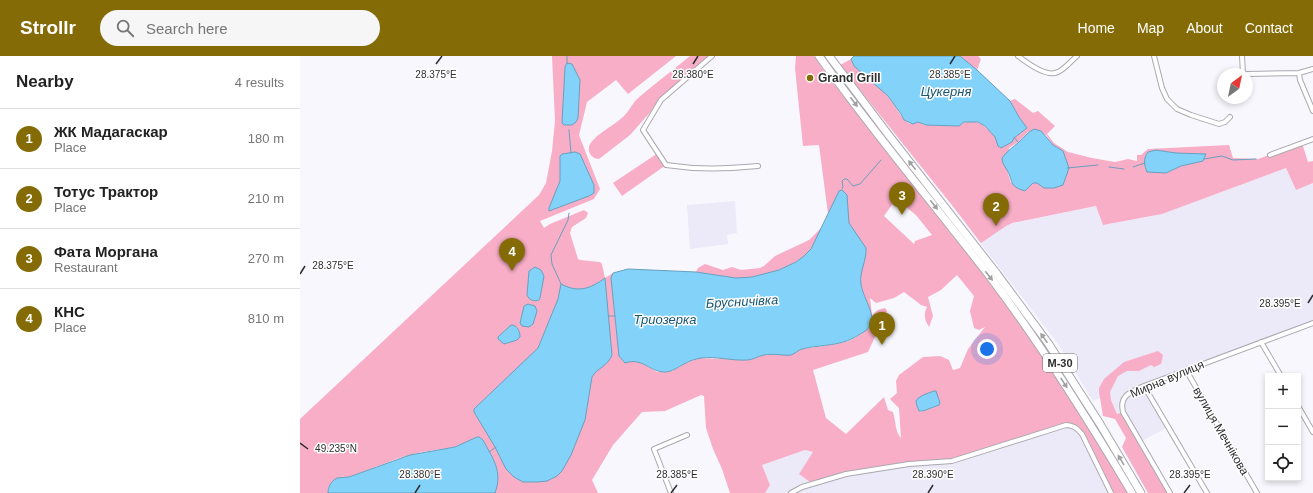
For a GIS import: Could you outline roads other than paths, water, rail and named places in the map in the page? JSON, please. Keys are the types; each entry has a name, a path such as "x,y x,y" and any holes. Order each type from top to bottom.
{"highway":[{"name":"М-30","path":"819,56 991,279 1040,348 1084,414 1132,493"},
{"name":"М-30","path":"829,56 886,133 997,274 1048,343 1100,424 1141,493"}],"street":[{"path":"712,56 661,100 643,130 666,165 689,169 720,169 758,166"},
{"path":"1018,56 1050,74 1062,70 1077,56"},
{"path":"1154,56 1162,88 1167,99 1177,109 1219,124 1225,122 1230,117"},
{"path":"1242,56 1243,68"},
{"path":"1253,74 1299,73 1313,69"},
{"path":"1299,73 1300,80 1313,111"},
{"path":"1270,155 1313,139"},
{"name":"Мирна вулиця","path":"1170,493 1123,412 1122,404 1125,396 1130,392 1144,386 1313,323"},
{"path":"1261,342 1279,373"},
{"name":"вулиця Мечнікова","path":"1186,370 1257,493"},
{"path":"1144,386 1207,493"},
{"path":"1300,409 1313,432"},
{"path":"791,493 802,487 846,474 908,464 952,461 1066,425 1071,425 1082,434 1111,493"},
{"path":"671,493 654,449 687,435"}],"water":[{"name":"Цукерня","path":"854,56 960,56 1010,101 1027,128 1014,138 1012,142 1001,148 998,146 995,137 985,126 978,122 964,122 959,126 926,125 918,122 913,124 904,120 888,96 854,66 851,59"},
{"path":"567,63 572,64 580,80 578,118 572,125 564,125 562,123 565,67"},
{"path":"1034,129 1041,131 1053,145 1063,151 1069,168 1063,185 1054,188 1044,188 1037,183 1033,183 1025,191 1016,187 1012,183 1002,158"},
{"path":"1156,150 1176,153 1206,154 1203,161 1181,166 1166,173 1147,172 1145,157 1148,152"},
{"path":"575,152 580,154 594,185 594,193 549,211 560,181 560,156 562,154"},
{"name":"Триозерка","path":"842,190 847,195 849,223 866,248 861,275 861,284 872,316 868,329 846,341 809,347 791,355 767,354 747,360 701,358 690,361 668,372 655,370 637,362 625,363 619,356 611,278 613,273 628,269 696,272 736,278 752,277 779,270 796,262 811,249 839,191"},
{"path":"535,267 541,270 544,276 540,298 539,300 534,301 527,295 529,271"},
{"name":"Триозерка","path":"605,278 612,355 608,362 592,377 585,420 571,455 562,471 557,476 547,481 523,482 514,477 506,469 474,412 474,409 538,348 558,299 561,284 578,289 594,285"},
{"path":"528,304 535,306 537,311 533,324 529,327 522,326 520,323 524,306"},
{"path":"511,325 518,329 520,337 517,340 504,344 498,339 498,337"},
{"path":"936,391 940,403 939,405 919,411 916,402 917,399"},
{"path":"477,437 483,440 496,465 498,478 495,493 328,493 330,484 337,478 349,477 410,455 455,447"}],"waterway":[{"path":"567,56 567,63"},
{"path":"569,130 571,153"},
{"path":"1014,137 1018,142"},
{"path":"1204,159 1222,156 1233,160 1256,159"},
{"name":"Брусничівка","path":"842,189 842,181 844,179 847,179 853,186 860,184 881,160"},
{"path":"1133,167 1145,163"},
{"path":"1067,168 1098,165"},
{"path":"1109,167 1124,169"},
{"path":"561,284 552,264 551,255 568,220 569,213"},
{"name":"Брусничівка","path":"608,316 615,316"},
{"name":"Брусничівка","path":"489,452 496,447"}],"place":[{"name":"Grand Grill","path":"810,78"},
{"name":"Фата Моргана","path":"902,215"},
{"name":"Тотус Трактор","path":"996,226"},
{"name":"КНС","path":"512,271"},
{"name":"ЖК Мадагаскар","path":"882,345"}]}
